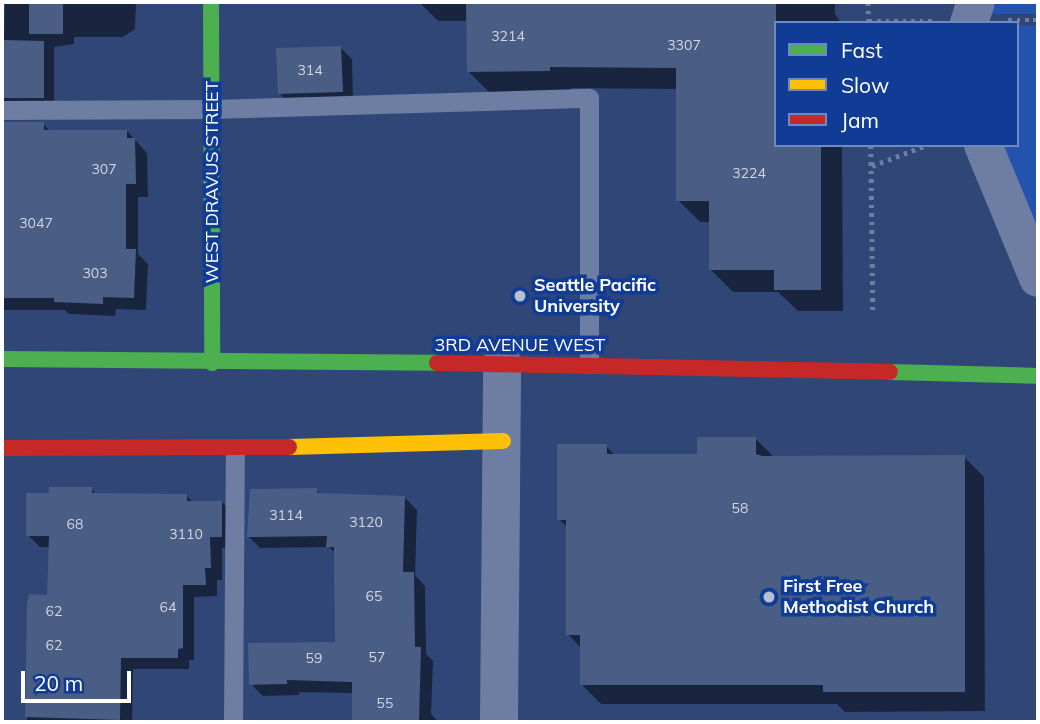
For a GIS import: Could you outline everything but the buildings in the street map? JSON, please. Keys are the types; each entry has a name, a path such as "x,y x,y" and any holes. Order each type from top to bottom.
{"street":[{"name":"WEST DRAVUS STREET","path":"211,2 212,363"},
{"path":"984,147 1038,278"},
{"name":"3RD AVENUE WEST","path":"2,359 212,363 589,364 1038,376"},
{"path":"499,722 502,363"},
{"path":"2,448 235,449 503,441"}],"lane":[{"path":"2,110 212,109 589,98 589,364"},
{"path":"233,722 235,449"}],"path":[{"path":"868,2 869,21"},
{"path":"884,21 972,15"},
{"path":"871,147 873,311"},
{"path":"872,166 922,147"}],"shaded area":[{"path":"998,2 1038,2 1038,14 990,14"},
{"path":"1038,25 1038,228 1001,147 1019,147 1019,26"}],"traffic: fast":[{"path":"211,2 212,363"},
{"path":"2,359 437,363"},
{"path":"890,372 1038,376"}],"traffic: slow":[{"path":"289,447 503,441"}],"traffic: jam":[{"path":"437,363 890,372"},
{"path":"2,448 289,447"}],"place":[{"name":"Seattle Pacific University","path":"520,296"},
{"name":"First Free Methodist Church","path":"769,597"}]}
